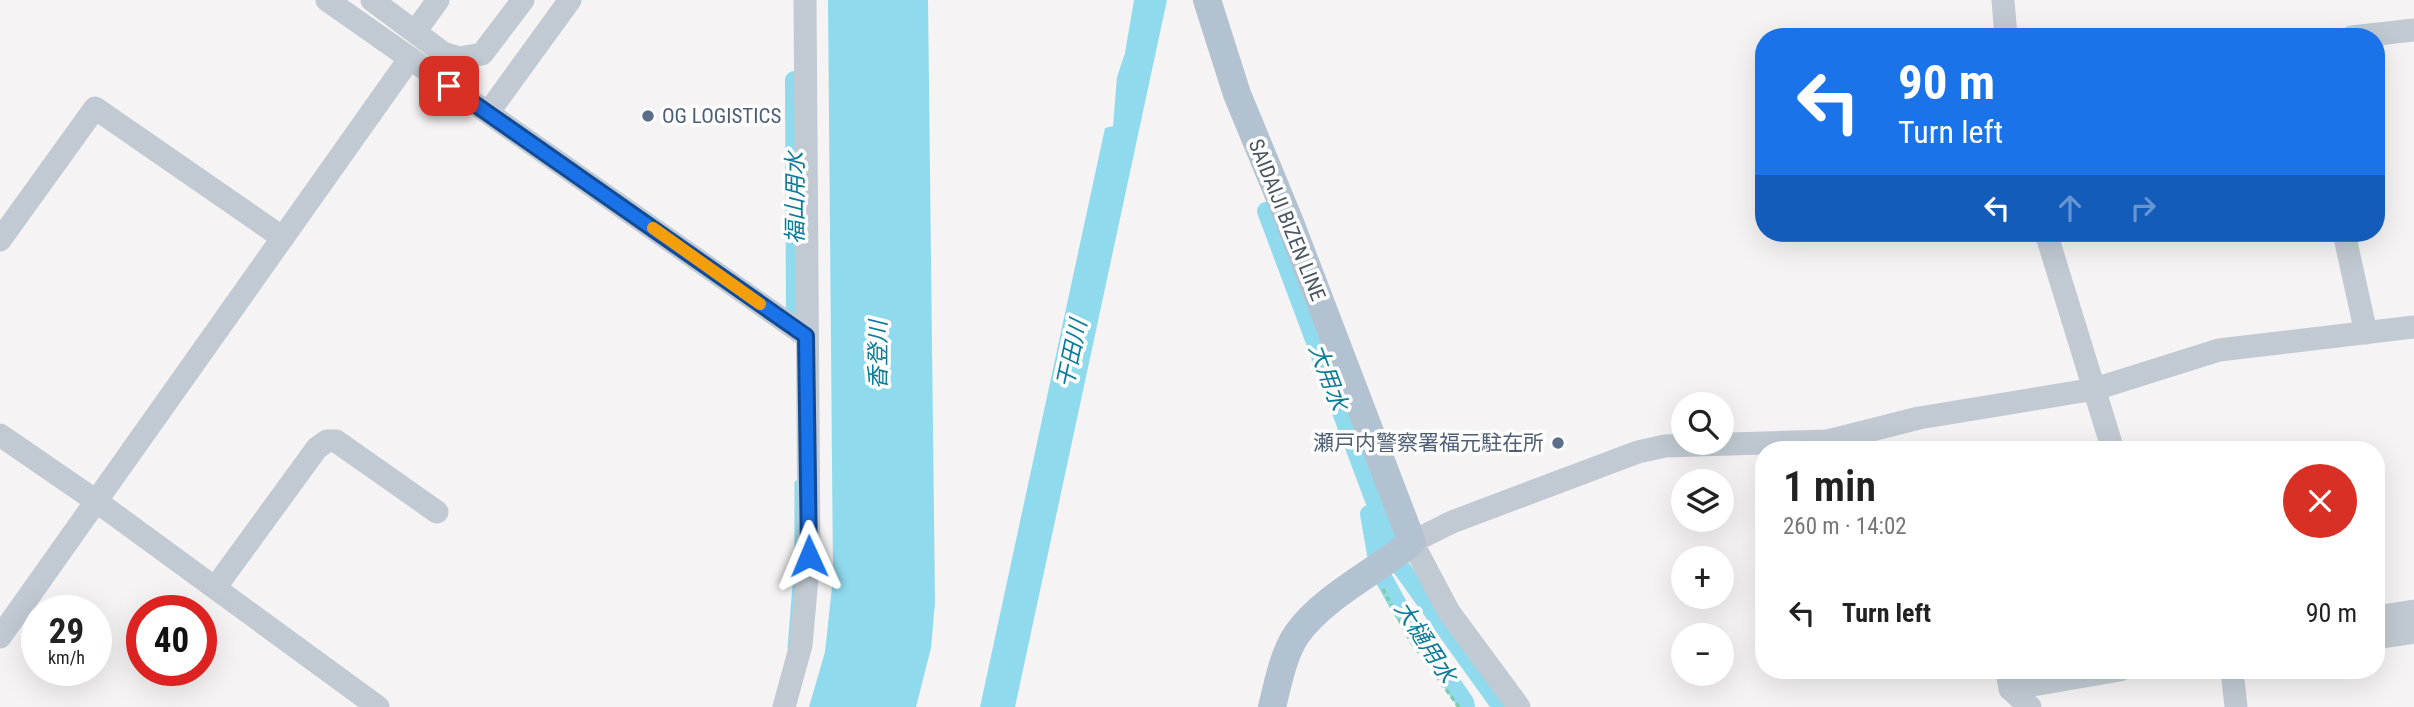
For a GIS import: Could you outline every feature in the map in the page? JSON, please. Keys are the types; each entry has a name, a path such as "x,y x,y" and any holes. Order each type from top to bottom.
{"main road":[{"name":"SAIDAIJI BIZEN LINE","path":"1207,0 1237,94 1289,220 1412,541"},
{"path":"1272,707 1284,666 1297,635 1324,607 1412,541"}],"street":[{"path":"327,0 806,336"},
{"path":"372,0 443,53 459,58 482,54 522,0"},
{"path":"488,113 569,0"},
{"path":"784,707 801,645 809,556 805,0"},
{"path":"2003,0 2005,28"},
{"path":"415,32 427,4"},
{"path":"2385,33 2414,30"},
{"path":"0,636 410,58"},
{"path":"0,240 95,108 283,238"},
{"path":"2049,242 2110,441"},
{"path":"2346,242 2366,334"},
{"path":"1828,441 1919,418 2095,389 2219,350 2414,327"},
{"path":"0,435 96,500 378,707"},
{"path":"215,588 317,448 327,441 336,441 437,512"},
{"path":"1519,707 1449,612 1412,541 1464,517 1638,452 1665,446 1755,443"},
{"path":"2385,616 2414,611"},
{"path":"2385,637 2414,632"},
{"path":"2009,679 2031,707"},
{"path":"2233,679 2236,707"}],"path":[{"path":"1374,571 1410,640 1459,707"}],"water":[{"name":"香登川","path":"828,0 928,0 935,602 931,648 916,707 809,707 825,652 833,577"},
{"name":"干田川","path":"1134,0 1167,0 1015,707 980,707 1105,128 1113,126 1117,77 1125,53"}],"waterway":[{"name":"福山用水","path":"794,80 795,312"},
{"name":"大用水","path":"1266,211 1390,543"},
{"path":"790,648 797,560 797,483"},
{"name":"大樋用水","path":"1369,514 1377,560"},
{"name":"大用水","path":"1400,566 1501,707"},
{"name":"大樋用水","path":"1383,577 1400,608 1466,707"}],"slow traffic":[{"path":"653,228 760,304"}],"place":[{"name":"OG LOGISTICS","path":"648,116"},
{"name":"瀬戸内警察署福元駐在所","path":"1558,443"}],"route":[{"path":"449,86 806,336 809,556"}]}
